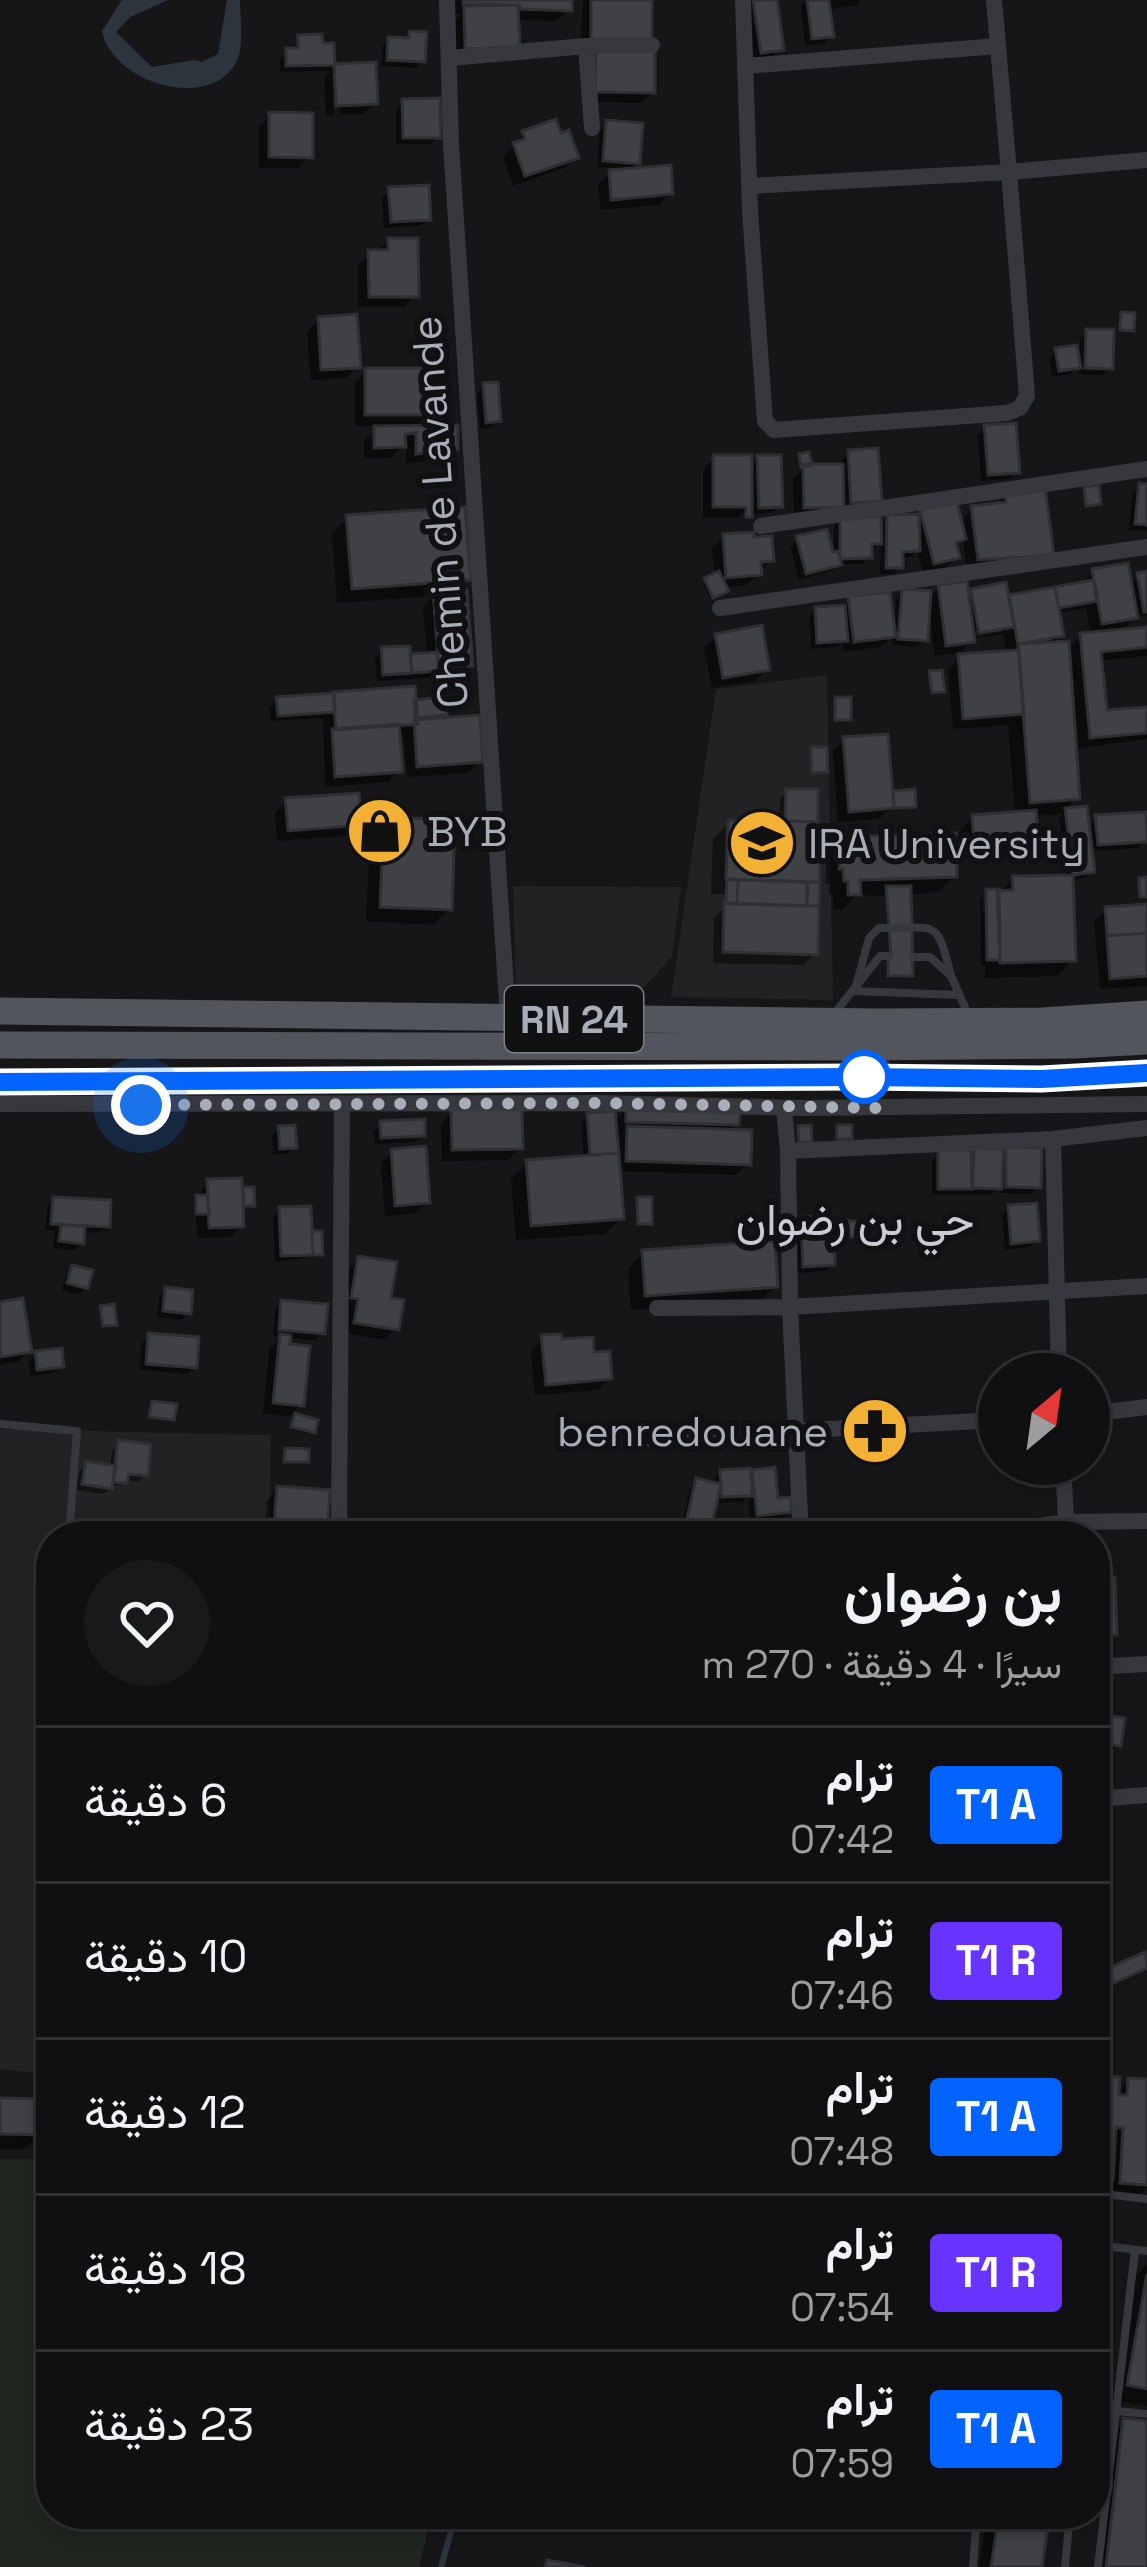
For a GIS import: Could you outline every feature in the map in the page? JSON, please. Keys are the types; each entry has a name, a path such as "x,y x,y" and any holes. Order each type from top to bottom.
{"main road":[{"name":"RN 24","path":"0,1011 828,1021 1147,1014"},
{"name":"RN 24","path":"1,1046 874,1047 1147,1041"}],"street":[{"name":"Chemin de Lavande","path":"447,0 451,144 508,1018"},
{"path":"743,0 766,421 774,430 795,431 1007,413 1020,408 1027,396 994,0"},
{"path":"450,58 652,45"},
{"path":"586,46 592,128"},
{"path":"746,66 998,46"},
{"path":"750,186 1147,160"},
{"path":"761,526 1147,469"},
{"path":"720,608 1147,547"},
{"path":"0,1104 597,1103 784,1108 1147,1104"},
{"path":"339,1521 342,1106"},
{"path":"784,1108 800,1521"},
{"path":"788,1151 1053,1139 1147,1128"},
{"path":"1053,1139 1059,1353"},
{"path":"657,1308 790,1307 1147,1286"},
{"path":"1110,1411 1147,1407"},
{"path":"601,1441 978,1421"},
{"path":"1064,1485 1067,1521"},
{"path":"1110,1525 1147,1521"},
{"path":"1110,1666 1147,1664"},
{"path":"1110,1798 1147,1795"}],"lane":[{"path":"854,989 869,938 879,928 933,929 940,935 950,976 971,1021"},
{"path":"828,1021 880,956 888,956"},
{"path":"912,957 930,957 950,976"},
{"path":"854,989 959,995"},
{"path":"0,1424 77,1431 70,1521"},
{"path":"1110,2194 1147,2198"},
{"path":"1110,2248 1147,2251"},
{"path":"1110,2450 1135,2250"},
{"path":"1110,2411 1147,2414"},
{"path":"973,2567 976,2529"},
{"path":"1065,2567 1069,2529"},
{"path":"1098,2567 1102,2529"}],"shaded area":[{"path":"122,0 168,0 130,17 116,32 152,67 202,62 218,54 227,0 240,0 238,58 226,75 208,85 187,88 143,78 110,50 102,31"},
{"name":"IRA University","path":"827,675 833,1000 671,997 716,689"},
{"path":"513,886 681,887 672,957 643,988 516,999"},
{"path":"0,1429 271,1435 269,1521 36,1521 36,2073 0,2069"},
{"path":"0,2159 36,2159 36,2529 428,2529 419,2567 0,2567"}],"building":[{"path":"463,0 572,0 572,11 463,4"},
{"path":"591,0 652,0 652,43 591,42"},
{"path":"753,0 777,0 784,50 761,53"},
{"path":"807,0 829,0 834,37 812,39"},
{"path":"518,5 520,47 465,49 464,6"},
{"path":"409,31 427,32 425,62 387,60 388,37 409,38"},
{"path":"322,34 323,43 334,43 335,65 286,66 286,48 298,48 298,35"},
{"path":"596,47 655,49 655,93 595,92"},
{"path":"376,62 378,104 336,106 334,64"},
{"path":"440,98 441,138 403,138 402,99"},
{"path":"269,112 313,113 313,158 269,157"},
{"path":"556,119 561,133 569,130 579,158 525,176 513,143 525,139 522,131"},
{"path":"606,120 643,123 640,164 603,161"},
{"path":"671,165 673,194 611,200 609,170"},
{"path":"429,185 431,220 391,222 388,187"},
{"path":"388,238 418,238 419,297 369,297 368,250 388,250"},
{"path":"1121,312 1135,313 1134,331 1120,330"},
{"path":"357,314 361,368 321,370 318,317"},
{"path":"1086,329 1114,329 1113,369 1085,368"},
{"path":"1077,345 1081,368 1059,371 1055,348"},
{"path":"365,368 431,368 431,415 365,415"},
{"path":"498,382 501,421 486,423 483,383"},
{"path":"1016,423 1020,473 988,475 984,425"},
{"path":"458,425 458,450 416,454 416,433 405,434 406,447 374,448 374,426"},
{"path":"878,448 882,501 851,503 848,450"},
{"path":"809,452 812,465 801,467 799,454"},
{"path":"713,455 752,455 752,517 746,517 746,507 713,507"},
{"path":"757,455 781,455 783,507 759,508"},
{"path":"803,464 843,464 844,507 804,508"},
{"path":"1139,483 1147,484 1147,525 1135,524"},
{"path":"1099,485 1101,504 1086,506 1084,487"},
{"path":"1045,487 1054,555 978,560 971,506 1006,502 1005,492"},
{"path":"957,501 966,539 956,542 960,558 934,564 920,510"},
{"path":"465,507 471,580 352,589 346,515"},
{"path":"919,514 920,551 903,552 903,568 886,568 887,515"},
{"path":"881,516 882,544 872,544 872,558 840,559 840,517"},
{"path":"827,529 842,565 806,574 796,536"},
{"path":"754,532 754,537 772,536 774,561 761,562 762,575 726,578 723,534"},
{"path":"1128,563 1138,618 1102,624 1092,569"},
{"path":"719,571 729,591 713,598 704,578"},
{"path":"1147,571 1147,612 1144,612 1137,573"},
{"path":"1093,580 1097,601 1059,608 1055,587"},
{"path":"967,581 975,642 946,646 938,585"},
{"path":"1006,582 1014,627 979,633 971,589"},
{"path":"1055,587 1064,636 1018,644 1009,595"},
{"path":"902,589 931,591 928,641 898,639"},
{"path":"467,590 473,666 439,668 433,592"},
{"path":"890,592 896,637 854,642 848,596"},
{"path":"845,605 848,641 817,643 815,607"},
{"path":"762,625 770,670 723,678 715,634"},
{"path":"1147,627 1147,647 1101,652 1107,710 1147,707 1147,733 1090,738 1080,633"},
{"path":"1069,641 1080,799 1030,803 1018,644"},
{"path":"410,646 412,673 383,675 381,647"},
{"path":"1019,650 1024,714 963,719 958,654"},
{"path":"437,652 438,671 412,673 410,654"},
{"path":"942,670 945,692 932,693 929,671"},
{"path":"415,686 418,724 336,730 333,692"},
{"path":"334,693 335,712 278,716 276,697"},
{"path":"445,697 447,715 415,718 414,700"},
{"path":"835,697 851,697 851,720 835,720"},
{"path":"480,715 483,762 417,767 414,720"},
{"path":"399,724 403,772 335,777 332,729"},
{"path":"888,734 894,808 849,812 843,737"},
{"path":"811,747 827,747 828,772 812,773"},
{"path":"786,789 818,789 818,822 785,821"},
{"path":"915,789 916,807 894,808 893,791"},
{"path":"359,793 362,825 288,831 285,798"},
{"path":"1087,806 1095,872 1073,875 1065,808"},
{"path":"1036,810 1038,839 974,844 972,815"},
{"path":"1146,812 1147,842 1098,845 1095,815"},
{"path":"384,817 455,820 452,910 380,907"},
{"path":"728,820 818,822 820,882 726,879"},
{"path":"956,833 957,877 860,880 861,895 848,895 848,881 839,869 842,837"},
{"path":"1073,875 1076,961 1000,963 997,891 1013,890 1012,876"},
{"path":"1147,877 1147,897 1140,897 1139,878"},
{"path":"727,879 738,880 737,904 726,903"},
{"path":"738,880 807,882 807,906 737,904"},
{"path":"808,882 820,882 819,906 807,906"},
{"path":"886,886 911,886 913,976 888,976"},
{"path":"986,889 999,889 1000,960 987,960"},
{"path":"724,903 819,906 818,955 723,952"},
{"path":"1147,904 1147,933 1107,936 1105,907"},
{"path":"1147,933 1147,976 1110,979 1107,936"},
{"path":"846,1058 888,1059 888,1065 846,1064"},
{"path":"840,1082 881,1084 881,1089 839,1088"},
{"path":"626,1105 740,1108 739,1125 626,1122"},
{"path":"522,1108 523,1149 452,1150 451,1109"},
{"path":"615,1111 619,1153 590,1155 587,1113"},
{"path":"425,1119 425,1136 381,1138 380,1121"},
{"path":"295,1125 297,1148 280,1149 278,1126"},
{"path":"811,1125 812,1142 799,1143 798,1126"},
{"path":"837,1125 852,1125 852,1139 837,1139"},
{"path":"627,1126 752,1130 751,1165 626,1161"},
{"path":"426,1146 430,1203 395,1206 391,1149"},
{"path":"1006,1147 1042,1148 1041,1188 1006,1187"},
{"path":"974,1148 1003,1149 1002,1189 973,1188"},
{"path":"938,1150 971,1150 972,1189 938,1189"},
{"path":"619,1153 624,1219 531,1226 526,1160"},
{"path":"242,1178 244,1227 209,1228 207,1179"},
{"path":"243,1187 254,1187 255,1206 244,1206"},
{"path":"196,1195 208,1195 209,1214 196,1214"},
{"path":"53,1197 111,1200 110,1227 51,1224"},
{"path":"637,1197 652,1197 652,1224 638,1224"},
{"path":"1037,1203 1040,1241 1011,1244 1008,1205"},
{"path":"311,1206 313,1255 281,1256 279,1207"},
{"path":"833,1216 835,1265 803,1267 801,1217"},
{"path":"841,1220 865,1222 864,1238 840,1236"},
{"path":"61,1224 85,1227 84,1244 59,1241"},
{"path":"312,1231 322,1231 323,1255 313,1255"},
{"path":"775,1241 778,1287 645,1296 642,1250"},
{"path":"358,1256 397,1262 391,1298 404,1300 399,1330 354,1323 358,1299 351,1298"},
{"path":"72,1265 93,1270 88,1289 67,1283"},
{"path":"165,1287 193,1290 191,1314 163,1311"},
{"path":"23,1298 32,1352 0,1357 0,1302"},
{"path":"281,1300 328,1304 325,1334 279,1330"},
{"path":"114,1304 117,1325 103,1326 100,1306"},
{"path":"148,1333 199,1337 197,1368 146,1364"},
{"path":"280,1334 291,1335 290,1344 310,1346 304,1406 273,1403"},
{"path":"561,1334 562,1339 593,1337 594,1352 610,1351 612,1379 546,1385 541,1335"},
{"path":"62,1348 64,1367 37,1370 35,1351"},
{"path":"152,1401 177,1404 174,1420 149,1417"},
{"path":"295,1413 318,1420 315,1433 291,1427"},
{"path":"118,1440 151,1444 148,1476 129,1474 127,1483 113,1482"},
{"path":"285,1448 309,1449 309,1462 284,1462"},
{"path":"86,1461 116,1466 112,1489 82,1484"},
{"path":"775,1467 778,1498 791,1497 792,1512 757,1516 752,1470"},
{"path":"751,1468 752,1496 722,1497 720,1470"},
{"path":"696,1478 721,1484 713,1521 686,1521"},
{"path":"277,1486 330,1490 328,1521 274,1521"},
{"path":"1110,1577 1115,1577 1117,1635 1110,1635"},
{"path":"1110,1716 1125,1718 1121,1746 1110,1744"},
{"path":"1145,1952 1147,1968 1114,1983 1110,1967"},
{"path":"1110,2077 1120,2077 1119,2095 1127,2095 1128,2078 1147,2079 1147,2185 1120,2183 1123,2128 1116,2127 1113,2180"},
{"path":"0,2098 36,2099 36,2135 0,2134"},
{"path":"1147,2274 1147,2389 1127,2385"},
{"path":"1123,2418 1147,2421 1147,2567 1106,2567"},
{"path":"997,2529 1048,2529 1042,2567 991,2567"},
{"path":"547,2560 585,2567 545,2567"}],"waterway":[{"path":"441,2567 452,2529"}],"tram line":[{"path":"0,1082 1042,1079 1147,1073"},
{"path":"0,1082 1042,1079 1147,1073"}],"place":[{"name":"BYB","path":"380,831"},
{"name":"IRA University","path":"762,843"},
{"name":"benredouane","path":"875,1431"}],"district":[{"name":"حي بن رضوان","path":"855,1219"}],"route":[{"path":"141,1105 597,1103 882,1108 864,1077"}]}
